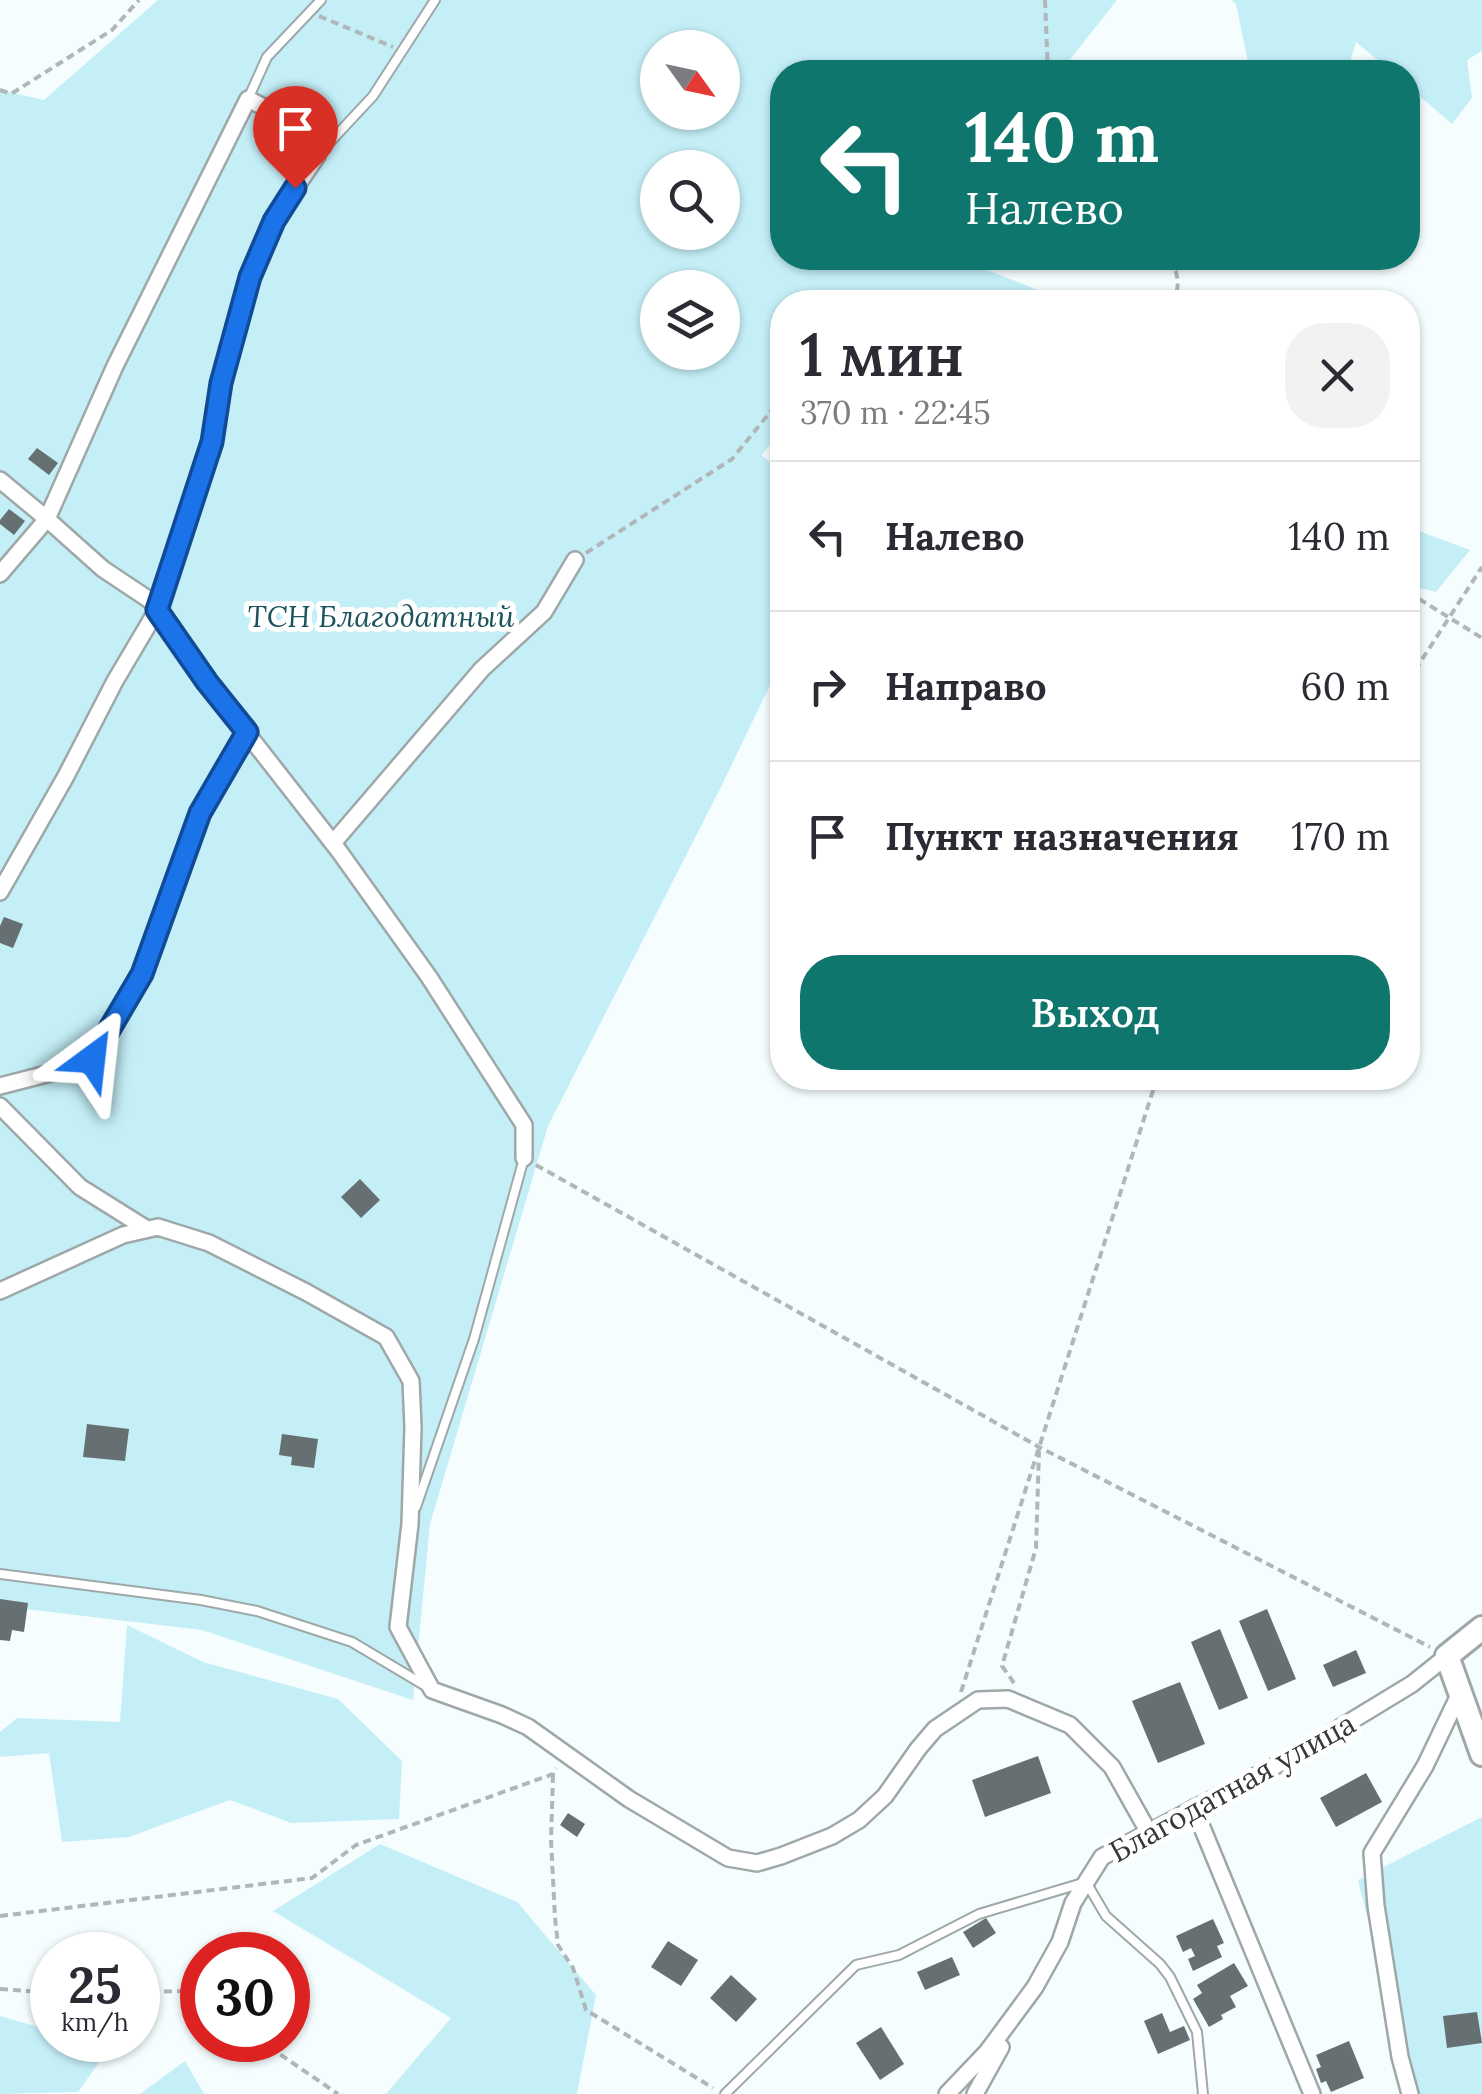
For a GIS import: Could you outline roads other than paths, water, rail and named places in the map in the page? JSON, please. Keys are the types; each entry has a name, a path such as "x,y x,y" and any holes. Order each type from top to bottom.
{"street":[{"path":"0,574 48,518 115,366 248,98 291,121 317,156 274,221 250,277 221,383 212,442 157,610 0,892"},
{"path":"0,480 103,568 151,601 207,682 333,843 428,978 524,1124 524,1158"},
{"path":"333,843 482,668 544,612 574,560"},
{"path":"0,1086 92,1059 142,974 200,813 247,732"},
{"path":"4,1112 80,1187 147,1230"},
{"path":"0,1291 124,1235 158,1227 209,1243 386,1337 411,1380 413,1427 410,1524 398,1627 432,1690 528,1727 674,1828 728,1858 756,1862 807,1847 859,1820 884,1796 926,1739 978,1700 1008,1699 1070,1726 1112,1766 1148,1831"},
{"path":"1482,1628 1447,1656 1482,1754"},
{"name":"Благодатная улица","path":"947,2094 987,2052 1035,1987 1060,1942 1073,1904 1102,1857 1292,1757 1412,1684 1447,1656"},
{"path":"1410,2094 1400,2057 1376,1906 1372,1853 1425,1766 1460,1692"},
{"path":"1194,1808 1312,2094"},
{"path":"975,2094 1035,1987"}],"lane":[{"path":"248,98 267,57 321,0"},
{"path":"317,156 372,96 435,0"},
{"path":"410,1524 474,1339 524,1158"},
{"path":"0,1574 257,1611 352,1642 432,1690"},
{"path":"723,2094 856,1965 900,1956 979,1914 1086,1882 1106,1916 1160,1964 1170,1978 1198,2032 1202,2094"}],"park label":[{"name":"ТСН Благодатный","path":"381,616"}]}
